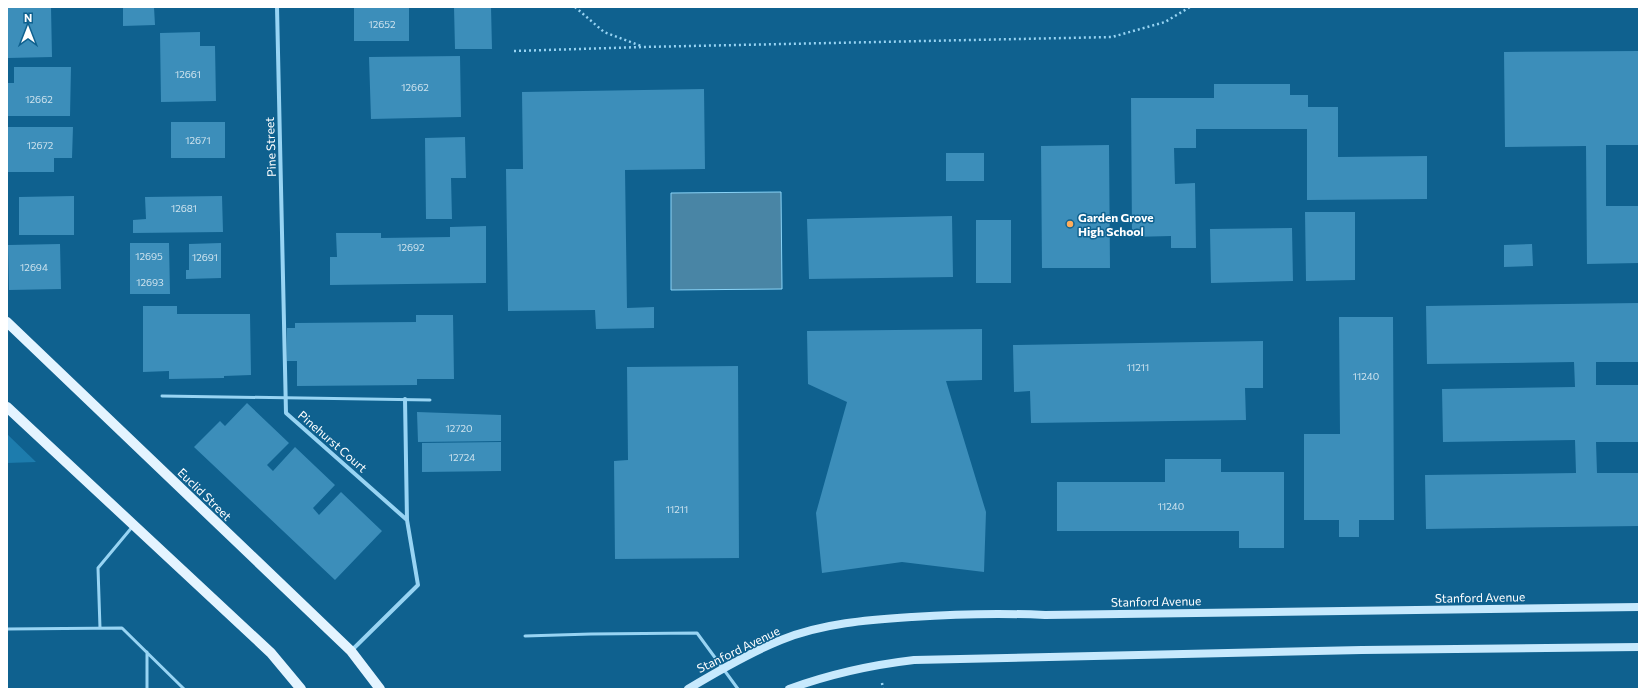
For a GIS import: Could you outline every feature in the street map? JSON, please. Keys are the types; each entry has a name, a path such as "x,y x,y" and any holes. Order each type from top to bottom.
{"main road":[{"name":"Euclid Street","path":"7,322 350,651 380,689"},
{"path":"7,407 272,653 301,689"}],"street":[{"name":"Pine Street","path":"277,7 284,287"},
{"name":"Pinehurst Court","path":"284,287 286,413 407,520"},
{"path":"350,651 418,585 407,520 405,399"},
{"name":"Stanford Avenue","path":"688,689 723,668 782,640 831,625 880,619 1001,614 1045,615 1639,607"},
{"path":"789,689 816,679 849,670 880,664 914,660 1362,650 1639,647"}],"lane":[{"path":"162,396 430,400"},
{"path":"100,628 98,568 134,525"},
{"path":"7,629 122,628 184,689"},
{"path":"525,636 697,633 738,689"},
{"path":"147,652 147,689"}],"path":[{"path":"575,7 604,32 643,47"},
{"path":"514,51 1112,37 1165,22 1190,7"}],"shaded area":[{"path":"781,192 782,289 671,290 671,193"},
{"path":"7,434 36,462 7,463"}],"building":[{"path":"51,7 52,57 8,58 8,8"},
{"path":"123,7 154,7 155,25 123,26"},
{"path":"354,7 409,7 409,41 354,41"},
{"path":"454,7 491,7 492,49 455,49"},
{"path":"200,32 200,46 215,46 216,101 161,102 160,33"},
{"path":"1639,51 1639,145 1606,145 1606,206 1639,206 1639,263 1587,264 1586,146 1505,147 1504,52"},
{"path":"460,56 461,117 371,119 369,57"},
{"path":"14,67 71,67 70,116 7,116 7,83 14,83"},
{"path":"1214,84 1290,84 1290,95 1308,95 1308,107 1338,107 1338,157 1427,156 1427,199 1307,200 1307,129 1196,129 1196,148 1174,148 1175,184 1195,183 1196,248 1171,248 1171,236 1132,237 1131,98 1214,98"},
{"path":"704,89 705,169 625,170 627,308 654,307 654,328 596,329 595,310 508,311 506,169 523,169 522,92"},
{"path":"171,122 225,122 225,158 171,158"},
{"path":"7,127 73,127 72,158 54,158 54,172 7,172"},
{"path":"465,137 466,178 451,178 452,219 426,219 425,138"},
{"path":"1109,145 1110,268 1042,268 1041,146"},
{"path":"946,153 984,153 984,181 946,181"},
{"path":"74,196 74,235 19,235 19,197"},
{"path":"222,196 223,232 133,233 133,220 146,219 145,197"},
{"path":"1305,212 1355,212 1355,280 1306,281"},
{"path":"952,216 953,277 809,279 807,219"},
{"path":"976,220 1011,220 1011,283 976,283"},
{"path":"486,226 486,283 330,285 330,257 337,257 336,233 381,233 381,238 450,237 450,227"},
{"path":"1292,228 1293,281 1211,283 1210,229"},
{"path":"130,243 169,243 170,294 130,294"},
{"path":"221,243 221,278 186,279 186,270 189,270 189,244"},
{"path":"60,244 61,289 9,290 8,245"},
{"path":"1532,244 1533,266 1504,267 1504,245"},
{"path":"1639,303 1639,362 1596,362 1596,385 1639,385 1639,442 1596,442 1597,473 1639,473 1639,526 1426,529 1425,475 1576,473 1575,440 1443,442 1442,389 1575,387 1574,362 1427,364 1426,306"},
{"path":"143,306 177,306 177,314 250,314 251,375 224,376 224,378 169,379 169,371 143,372"},
{"path":"416,315 453,315 454,379 417,379 417,385 297,386 297,361 287,361 287,328 295,328 295,323 416,322"},
{"path":"1339,317 1393,317 1394,520 1359,520 1359,537 1339,537 1339,520 1304,520 1304,434 1340,434"},
{"path":"982,329 982,380 946,381 986,512 984,572 902,562 822,573 816,513 847,402 808,384 807,331"},
{"path":"1263,341 1263,388 1245,388 1246,420 1031,423 1030,391 1014,392 1013,345"},
{"path":"738,366 739,558 615,559 614,461 628,460 627,367"},
{"path":"247,403 289,443 267,465 273,471 295,447 335,485 313,508 319,515 341,492 382,531 335,580 194,447 220,421 225,426"},
{"path":"417,412 501,415 501,441 418,442"},
{"path":"501,442 501,471 422,472 422,443"},
{"path":"1165,459 1221,459 1221,472 1284,472 1284,548 1239,548 1239,531 1057,531 1057,482 1165,482"}],"place":[{"name":"Garden Grove High School","path":"1070,224"}]}
